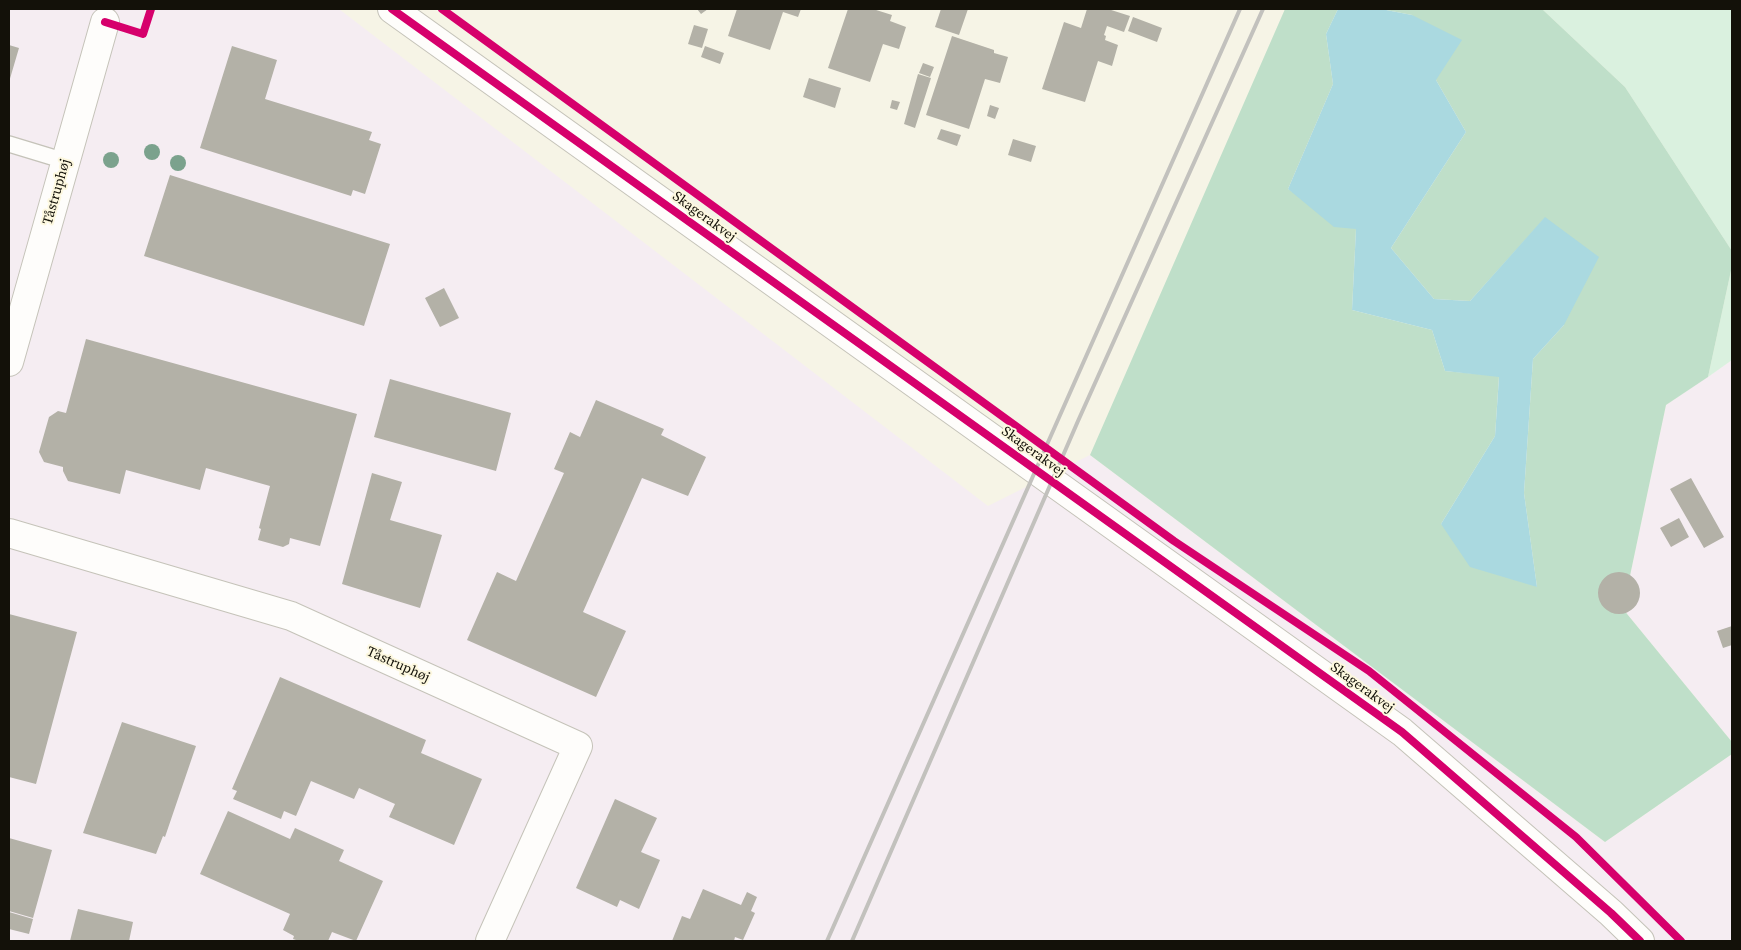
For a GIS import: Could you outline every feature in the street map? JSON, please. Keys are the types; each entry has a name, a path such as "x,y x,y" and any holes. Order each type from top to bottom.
{"street":[{"name":"Skagerakvej","path":"392,9 1402,732 1611,913 1640,941"},
{"name":"Tåstruphøj","path":"9,362 105,22"},
{"name":"Tåstruphøj","path":"9,534 291,616 578,746 490,941"}],"lane":[{"path":"9,144 66,161"}],"shaded area":[{"path":"9,9 339,9 988,506 1090,455 1605,842 1732,754 1732,941 9,941"},
{"path":"1732,360 1732,742 1623,609 1666,405"}],"green space":[{"path":"1285,9 1338,9 1326,34 1333,84 1288,189 1356,229 1352,310 1432,330 1445,371 1499,376 1495,436 1441,524 1537,587 1524,493 1533,359 1564,325 1545,218 1470,301 1434,299 1391,248 1466,132 1436,80 1412,15 1381,9 1542,9 1625,87 1732,251 1732,266 1708,377 1666,405 1623,609 1732,742 1732,754 1605,842 1090,455"},
{"path":"1542,9 1732,9 1732,251 1625,87"},
{"path":"1732,266 1732,360 1708,377"}],"water":[{"path":"1338,9 1381,9 1412,15 1462,40 1436,80 1466,132 1391,248 1434,299 1470,301 1545,217 1599,257 1564,325 1533,359 1524,493 1537,587 1470,567 1441,524 1495,436 1499,377 1445,371 1432,330 1352,310 1356,229 1334,227 1288,189 1333,84 1326,34"}],"building":[{"path":"697,9 708,9 701,14"},
{"path":"737,9 801,9 798,17 783,12 770,50 728,36"},
{"path":"848,9 873,9 892,15 890,21 906,27 899,49 883,44 870,82 828,68"},
{"path":"941,9 968,9 959,35 935,27"},
{"path":"1087,9 1108,9 1130,16 1124,32 1107,26 1104,35 1106,36 1105,40 1118,45 1112,66 1098,61 1085,102 1042,89 1064,22 1081,28"},
{"path":"1133,17 1162,28 1157,42 1128,31"},
{"path":"694,25 708,29 702,48 688,44"},
{"path":"952,36 994,50 994,53 1008,57 1000,83 985,79 969,129 926,115"},
{"path":"9,45 19,48 9,82"},
{"path":"232,46 277,60 265,99 372,132 369,140 381,144 365,194 353,190 351,196 200,148"},
{"path":"705,46 724,53 720,64 701,57"},
{"path":"923,63 934,67 930,77 919,73"},
{"path":"918,74 931,78 915,128 904,124"},
{"path":"809,78 841,88 835,108 803,97"},
{"path":"892,100 900,102 897,110 890,108"},
{"path":"990,105 999,108 995,119 987,116"},
{"path":"941,129 961,135 957,146 937,139"},
{"path":"1013,139 1036,146 1031,162 1008,155"},
{"path":"170,175 390,244 364,326 144,256"},
{"path":"444,288 459,318 440,327 425,298"},
{"path":"86,339 357,414 320,546 290,538 289,544 283,547 258,540 261,529 259,528 270,486 206,468 200,490 126,470 120,494 68,481 63,467 44,462 39,452 49,417 58,411 66,413"},
{"path":"390,379 511,413 496,471 374,437"},
{"path":"596,400 664,429 661,435 706,457 688,496 642,478 583,612 626,631 596,697 467,640 497,572 516,581 564,473 554,469 570,432 580,437"},
{"path":"372,473 402,482 390,520 442,535 420,608 342,584"},
{"path":"1691,478 1724,537 1704,548 1670,489"},
{"path":"1679,518 1689,537 1671,547 1660,528"},
{"path":"1615,572 1623,572 1634,578 1640,593 1634,608 1623,614 1615,614 1604,608 1598,597 1598,589 1604,578"},
{"path":"9,614 77,632 36,784 9,777"},
{"path":"1732,626 1732,645 1723,648 1717,631"},
{"path":"280,677 426,740 421,753 482,779 454,845 389,817 395,804 359,788 354,799 311,781 296,816 284,811 281,819 233,799 237,791 232,789"},
{"path":"122,722 196,746 165,837 163,836 156,854 83,833"},
{"path":"615,799 657,818 641,852 660,860 639,909 620,900 617,907 576,888"},
{"path":"228,811 290,839 295,828 344,850 339,861 383,881 356,941 332,932 328,941 299,941 293,939 294,936 283,930 290,914 200,874"},
{"path":"9,838 52,850 33,918 9,911"},
{"path":"703,889 741,905 747,892 757,897 751,911 755,913 743,940 735,937 734,941 672,941 682,916 690,919"},
{"path":"78,909 133,922 129,941 70,941"},
{"path":"9,912 33,919 29,934 9,929"}],"railway":[{"path":"827,941 1240,9"},
{"path":"852,941 1078,421 1263,9"}],"cycle path":[{"path":"105,22 143,34 151,9"},
{"path":"392,9 1402,732 1611,913 1640,941"},
{"path":"442,9 1174,541 1369,671 1576,837 1681,941"}]}
